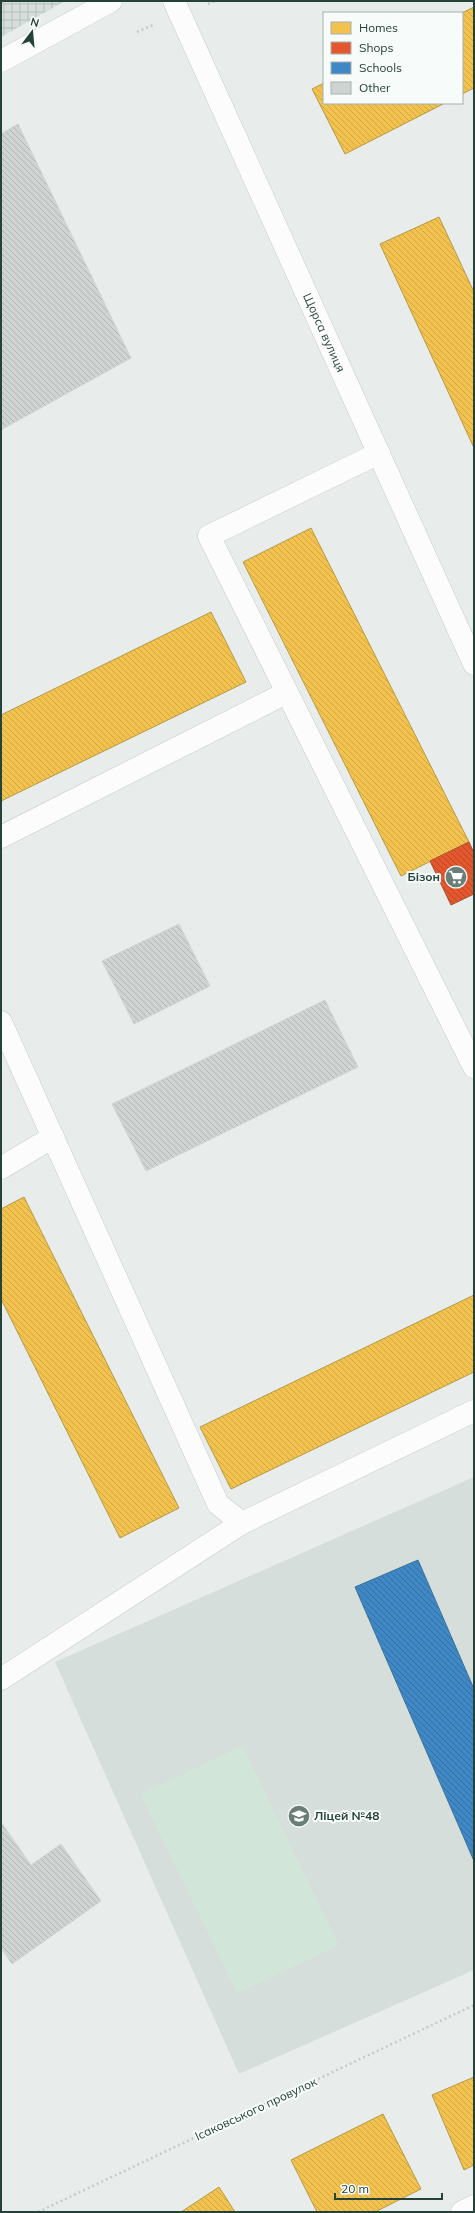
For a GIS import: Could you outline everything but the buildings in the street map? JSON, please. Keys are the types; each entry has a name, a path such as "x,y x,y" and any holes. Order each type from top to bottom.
{"street":[{"path":"1,61 111,1"},
{"name":"Щорса вулиця","path":"174,1 474,664"},
{"path":"379,454 209,536 286,694 474,1068"},
{"path":"1,837 286,694"},
{"path":"1,1022 218,1504 242,1523"},
{"path":"1,1168 53,1137"},
{"path":"1,1679 242,1523 474,1411"},
{"path":"462,2212 474,2206"}],"path":[{"name":"Ісаковського провулок","path":"38,2212 474,2005"}],"shaded area":[{"path":"1,1 65,1 1,37"},
{"name":"Ліцей №48","path":"474,1477 474,1970 239,2074 55,1662"}],"green space":[{"path":"242,1746 339,1945 237,1993 141,1794"}],"place":[{"name":"Бізон","path":"456,877"},
{"name":"Ліцей №48","path":"299,1816"}]}
